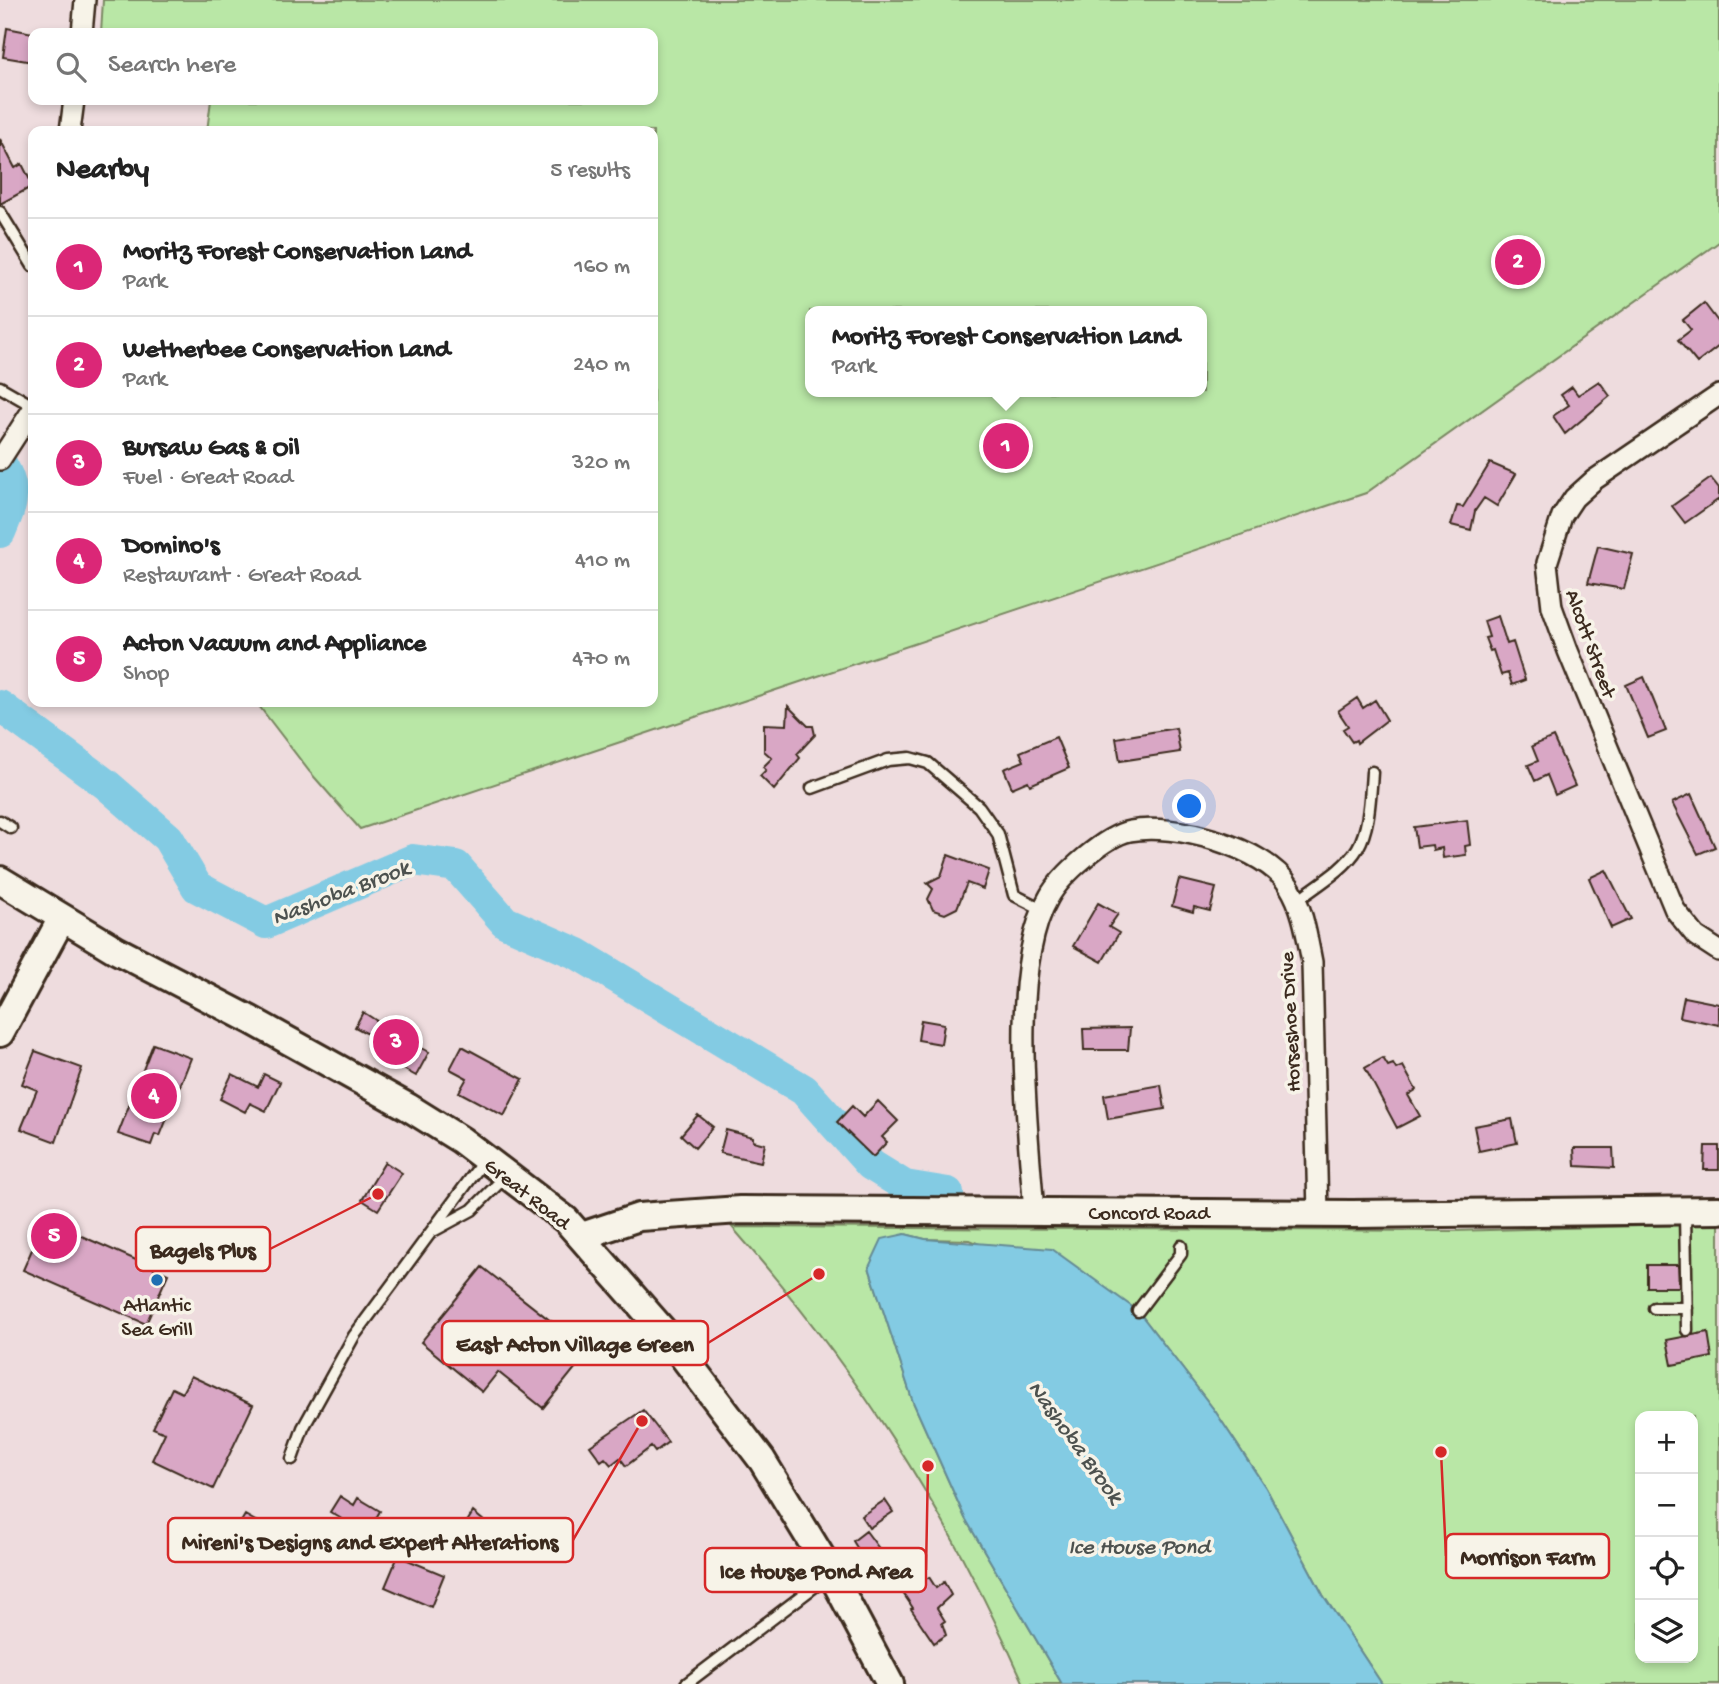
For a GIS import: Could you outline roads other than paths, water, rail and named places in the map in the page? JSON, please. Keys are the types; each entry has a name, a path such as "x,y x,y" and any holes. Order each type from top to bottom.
{"street":[{"path":"82,28 85,0"},
{"path":"71,126 73,105"},
{"name":"Alcott Street","path":"1719,395 1594,480 1574,498 1562,516 1547,563 1552,607 1568,651 1670,900 1686,926 1719,951"},
{"path":"0,460 28,414"},
{"name":"Horseshoe Drive","path":"1034,1212 1028,1124 1025,985 1030,948 1049,897 1080,859 1129,831 1181,832 1231,844 1262,859 1289,885 1305,926 1312,962 1318,1214"},
{"name":"Great Road","path":"0,880 116,950 251,1020 398,1102 486,1159 566,1220 666,1335 762,1460 831,1573 890,1684"},
{"path":"0,1033 62,918"},
{"name":"Concord Road","path":"582,1236 639,1217 705,1211 1318,1214 1719,1210"}],"lane":[{"path":"0,212 28,258"},
{"path":"0,387 28,404"},
{"path":"812,788 888,760 910,758 928,763 979,807 998,834 1014,895 1044,910"},
{"path":"1295,902 1344,867 1358,850 1367,831 1372,772"},
{"path":"0,821 11,828"},
{"path":"292,1459 303,1428 354,1336 486,1159"},
{"path":"434,1231 472,1210 506,1176"},
{"path":"1685,1210 1687,1330"},
{"path":"1138,1311 1181,1254 1181,1245"},
{"path":"1654,1308 1687,1308"},
{"path":"687,1684 831,1573"}],"water":[{"name":"Ice House Pond","path":"905,1234 925,1239 1052,1249 1138,1311 1215,1411 1266,1488 1323,1595 1382,1684 1062,1684 965,1518 913,1402 869,1267 882,1239"}],"waterway":[{"name":"Nashoba Brook","path":"0,462 11,490 8,513 0,532"},
{"name":"Nashoba Brook","path":"0,706 107,785 168,838 197,887 266,923 413,860 456,866 505,922 578,954 804,1090 871,1165 905,1186 948,1193"}],"place":[{"name":"Wetherbee Conservation Land","path":"1518,262"},
{"name":"Moritz Forest Conservation Land","path":"1006,446"},
{"name":"Bursaw Gas & Oil","path":"396,1042"},
{"name":"Domino's","path":"154,1096"},
{"name":"Bagels Plus","path":"378,1194"},
{"name":"Acton Vacuum and Appliance","path":"54,1236"},
{"name":"East Acton Village Green","path":"819,1274"},
{"name":"Atlantic Sea Grill","path":"157,1280"},
{"name":"Mireni's Designs and Expert Alterations","path":"642,1421"},
{"name":"Morrison Farm","path":"1441,1452"},
{"name":"Ice House Pond Area","path":"928,1466"}]}
